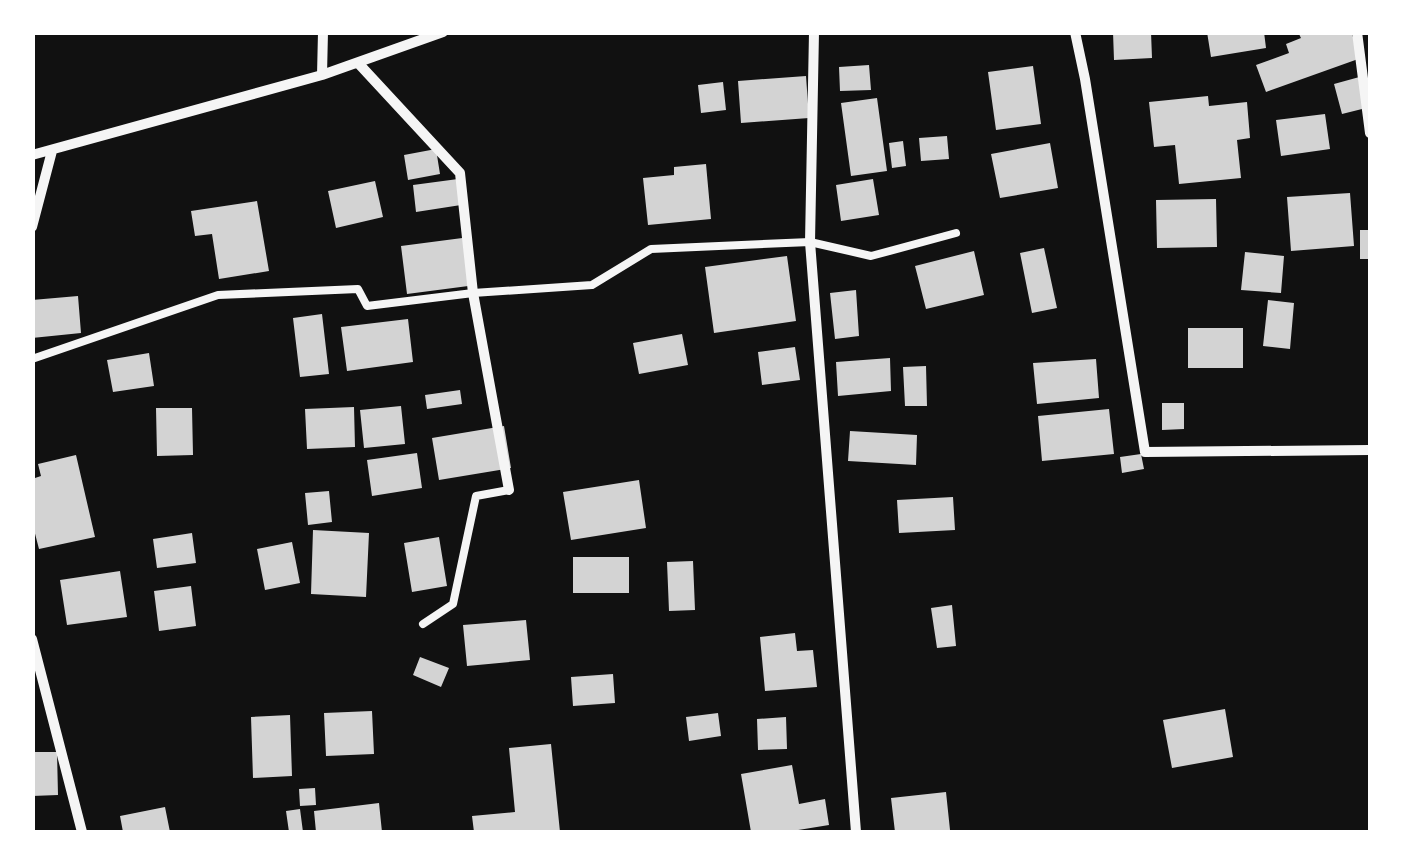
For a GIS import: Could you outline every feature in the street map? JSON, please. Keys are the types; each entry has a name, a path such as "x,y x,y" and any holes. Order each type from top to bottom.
{"street":[{"path":"322,32 322,75"},
{"path":"32,155 359,64 443,32"},
{"path":"814,32 810,242 856,832"},
{"path":"1075,32 1145,452 1370,450"},
{"path":"1356,32 1370,133"},
{"path":"359,64 460,173 473,293 509,490"},
{"path":"32,227 52,151"},
{"path":"32,639 82,832"}],"lane":[{"path":"32,358 218,295 358,289 367,306 592,284 651,248 810,242 871,256 956,233"},
{"path":"423,624 453,604 476,496 509,490"}],"building":[{"path":"1113,32 1151,32 1152,58 1114,60"},
{"path":"1207,32 1264,32 1266,48 1211,57"},
{"path":"1298,32 1351,32 1361,58 1266,92 1256,65 1289,53 1286,44 1301,38"},
{"path":"869,65 871,90 840,91 839,67"},
{"path":"1033,66 1041,124 996,130 988,72"},
{"path":"806,76 809,118 741,123 738,81"},
{"path":"1363,76 1370,107 1342,114 1334,84"},
{"path":"723,82 726,110 701,113 698,85"},
{"path":"1208,96 1209,106 1247,102 1250,138 1237,140 1241,178 1179,184 1175,145 1154,147 1149,102"},
{"path":"877,98 887,171 851,176 841,103"},
{"path":"1325,114 1330,149 1281,156 1276,120"},
{"path":"947,136 949,159 921,161 919,138"},
{"path":"903,141 906,166 892,168 889,143"},
{"path":"1050,143 1058,188 1000,198 991,154"},
{"path":"436,149 440,174 408,180 404,155"},
{"path":"706,164 711,219 648,225 643,178 674,175 674,167"},
{"path":"458,179 461,205 416,212 413,185"},
{"path":"873,179 879,215 841,221 836,185"},
{"path":"375,181 383,217 336,228 328,191"},
{"path":"1350,193 1354,246 1291,251 1287,197"},
{"path":"1216,199 1217,247 1157,248 1156,200"},
{"path":"257,201 269,271 219,279 212,234 195,236 191,211"},
{"path":"1360,230 1370,230 1370,259 1360,259"},
{"path":"470,237 476,285 407,294 401,246"},
{"path":"1044,248 1057,308 1032,313 1020,253"},
{"path":"974,251 984,295 926,309 915,266"},
{"path":"1245,252 1284,256 1281,293 1241,290"},
{"path":"787,256 796,321 714,333 705,267"},
{"path":"856,290 859,336 835,339 830,293"},
{"path":"78,296 81,333 32,338 32,300"},
{"path":"1268,300 1294,303 1290,349 1263,346"},
{"path":"322,314 329,374 300,377 293,318"},
{"path":"408,319 413,362 347,371 341,327"},
{"path":"1188,328 1243,328 1243,368 1188,368"},
{"path":"682,334 688,365 639,374 633,343"},
{"path":"795,347 800,380 762,385 758,352"},
{"path":"149,353 154,386 113,392 107,360"},
{"path":"890,358 891,391 838,396 836,362"},
{"path":"1096,359 1099,398 1037,404 1033,363"},
{"path":"926,366 927,406 905,406 903,367"},
{"path":"460,390 462,404 427,409 425,395"},
{"path":"1162,403 1184,403 1184,429 1162,430"},
{"path":"401,406 405,444 364,448 360,410"},
{"path":"354,407 355,447 307,449 305,409"},
{"path":"156,408 192,408 193,455 157,456"},
{"path":"1109,409 1114,454 1042,461 1038,416"},
{"path":"504,426 511,468 439,480 432,438"},
{"path":"850,431 917,435 916,465 848,461"},
{"path":"417,453 422,488 372,496 367,460"},
{"path":"1141,454 1144,469 1122,473 1120,457"},
{"path":"76,455 95,537 39,549 32,522 32,479 41,476 38,464"},
{"path":"639,480 646,528 571,540 563,492"},
{"path":"329,491 332,522 308,525 305,493"},
{"path":"953,497 955,530 899,533 897,500"},
{"path":"313,530 369,533 366,597 311,594"},
{"path":"192,533 196,563 157,568 153,539"},
{"path":"439,537 447,586 412,592 404,543"},
{"path":"292,542 300,583 265,590 257,549"},
{"path":"573,557 629,557 629,593 573,593"},
{"path":"693,561 695,610 669,611 667,562"},
{"path":"120,571 127,617 67,625 60,580"},
{"path":"191,586 196,626 159,631 154,591"},
{"path":"952,605 956,646 937,648 931,608"},
{"path":"526,620 530,660 467,666 463,625"},
{"path":"795,633 797,651 813,650 817,687 765,691 760,637"},
{"path":"420,657 449,668 441,687 413,675"},
{"path":"613,674 615,703 573,706 571,677"},
{"path":"1225,709 1233,757 1172,768 1163,720"},
{"path":"372,711 374,754 326,756 324,713"},
{"path":"718,713 721,736 689,741 686,717"},
{"path":"290,715 292,776 253,778 251,717"},
{"path":"786,717 787,749 758,750 757,719"},
{"path":"551,744 560,832 474,832 472,816 515,812 509,748"},
{"path":"32,752 57,752 58,795 32,796"},
{"path":"792,765 799,804 825,799 829,825 786,832 751,832 741,774"},
{"path":"315,788 316,805 300,806 299,789"},
{"path":"946,792 950,830 895,832 891,798"},
{"path":"379,803 382,832 316,832 314,811"},
{"path":"165,807 170,832 123,832 120,816"},
{"path":"300,809 303,832 289,832 286,811"}]}
